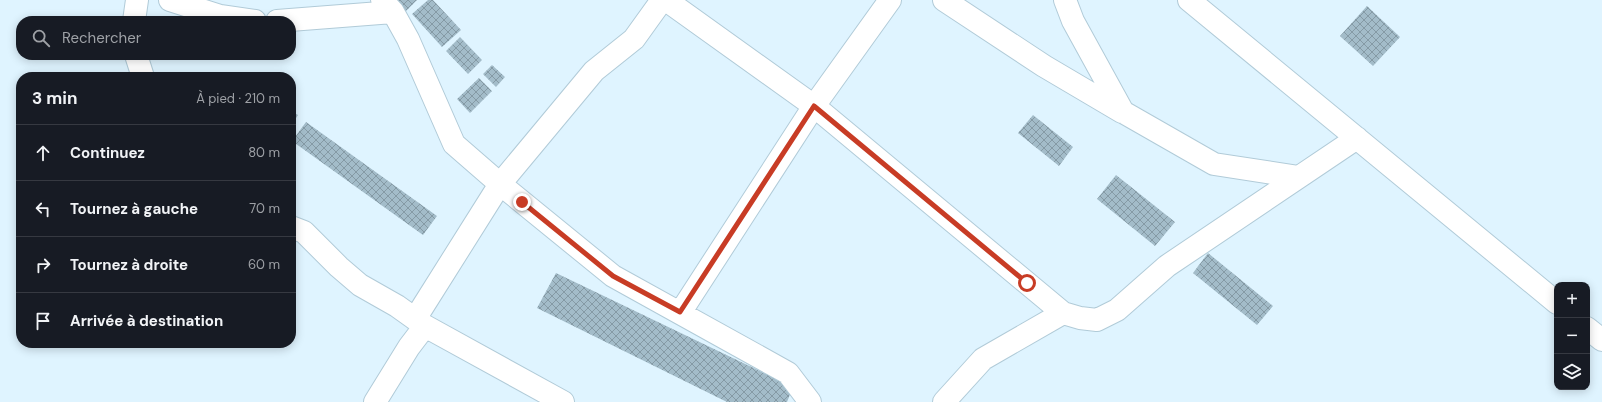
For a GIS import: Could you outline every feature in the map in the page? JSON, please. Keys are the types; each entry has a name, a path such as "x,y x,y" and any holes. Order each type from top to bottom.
{"street":[{"path":"135,16 137,0"},
{"path":"170,0 220,16"},
{"path":"375,402 409,347 420,323 500,184 594,71 634,39 662,0"},
{"path":"666,0 814,106 1063,313 1080,318 1097,320 1117,310 1167,266 1357,138"},
{"path":"680,312 814,106 890,0"},
{"path":"944,0 1044,66 1214,164 1299,177"},
{"path":"1065,0 1074,21 1123,112"},
{"path":"1189,0 1554,301"},
{"path":"296,18 388,6 408,38 454,144 500,184 613,276 788,373 810,402"},
{"path":"138,60 141,72"},
{"path":"296,229 304,232 339,267 360,285 420,323 563,402"},
{"path":"944,402 983,360 1063,313"},
{"path":"1590,330 1602,340"}],"building":[{"path":"394,0 417,0 405,12"},
{"path":"428,0 433,0 461,30 442,47 412,14"},
{"path":"1367,6 1400,37 1373,66 1340,36"},
{"path":"460,37 482,60 468,74 446,51"},
{"path":"492,65 505,77 496,87 483,74"},
{"path":"479,78 492,91 470,113 457,99"},
{"path":"1033,115 1073,147 1059,166 1018,133"},
{"path":"306,122 437,216 423,235 296,144 296,136"},
{"path":"1116,175 1175,222 1155,246 1097,199"},
{"path":"1208,253 1273,306 1257,325 1193,273"},
{"path":"556,273 793,387 787,402 727,402 537,308"}],"route":[{"path":"522,202 613,276 680,312 814,106 1027,283"}]}
